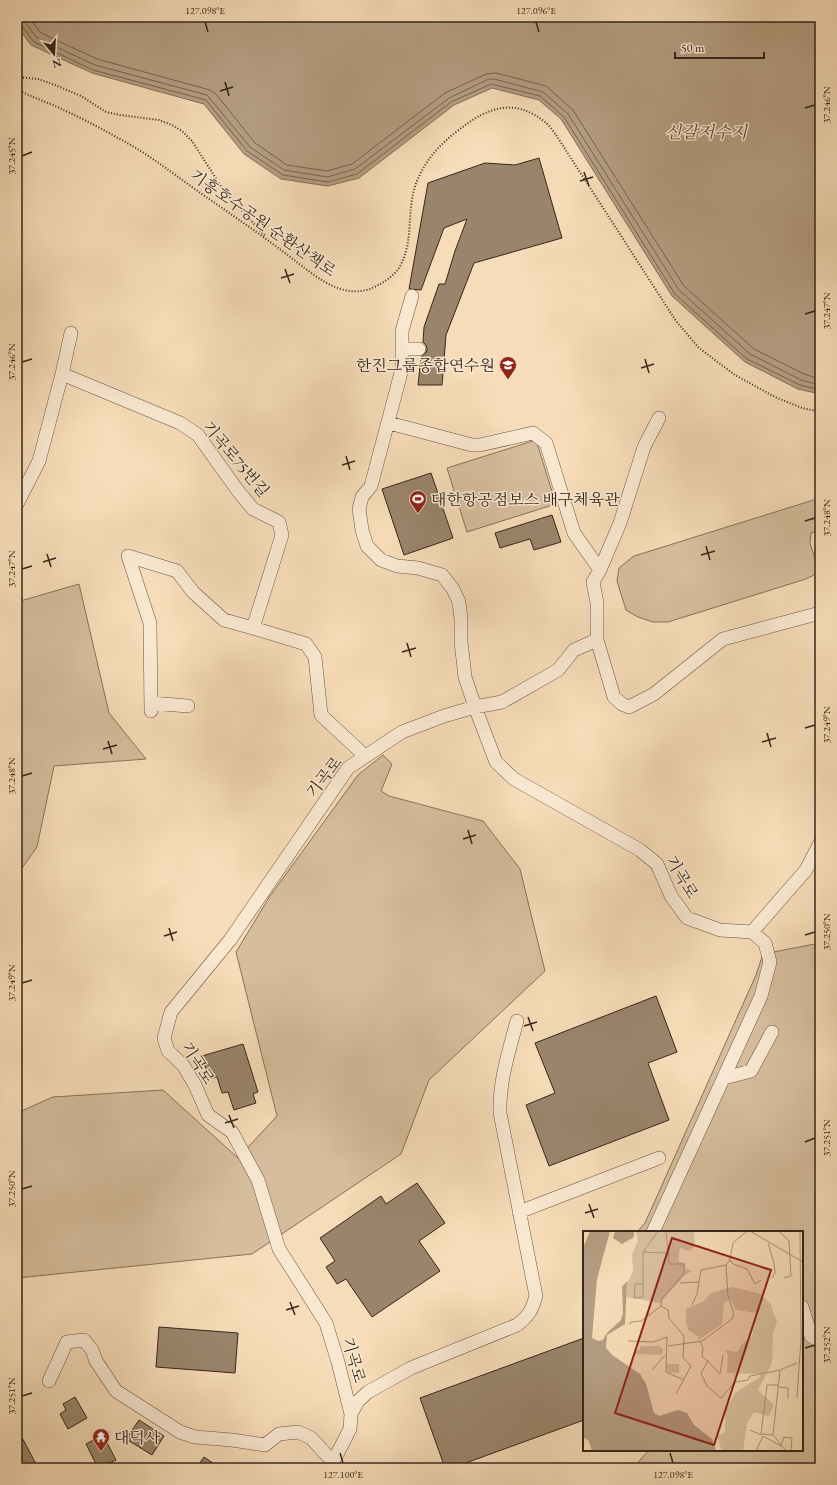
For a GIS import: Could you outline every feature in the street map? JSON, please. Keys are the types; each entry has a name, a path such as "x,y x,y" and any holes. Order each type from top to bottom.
{"street":[{"path":"412,296 402,331 402,369 389,423 371,486 362,497 359,510 362,530 367,546 381,560 397,566 418,568 442,575 453,589 459,602 465,677 475,707"},
{"path":"17,504 39,461 62,374 71,333"},
{"path":"403,349 419,349"},
{"name":"기곡로75번길","path":"62,374 180,423 198,434 252,509 280,522 282,535 253,628"},
{"path":"659,418 644,447 620,523 600,570 593,582 597,603 597,640 614,697 622,704 629,707 654,694 723,639 820,613"},
{"path":"389,423 472,445 480,445 533,433 546,443 574,532 600,570"},
{"path":"188,706 151,707 150,623 128,556 178,571 193,592 224,620 306,644 315,658 321,715 365,756"},
{"name":"기곡로","path":"49,1381 67,1342 84,1340 92,1350 96,1361 116,1390 180,1432 195,1437 232,1440 265,1445 280,1434 298,1432 311,1438 334,1465 350,1429 351,1414 338,1362 326,1323 279,1249 258,1180 232,1132 208,1115 195,1086 182,1065 168,1051 164,1038 171,1012 230,940 348,768 402,732 444,716 475,707 502,702 558,670 574,650 597,640"},
{"name":"기곡로","path":"475,707 496,762 514,779 640,850 657,864 671,896 687,918 720,930 752,932"},
{"path":"653,1231 761,996 770,962 765,943 752,932 806,870 820,843"},
{"path":"351,1414 358,1401 368,1392 411,1368 517,1325 525,1319 532,1309 536,1296 500,1113 499,1100 502,1080 517,1021"},
{"path":"724,1078 751,1071 772,1032"},
{"path":"519,1212 660,1158"},
{"path":"803,1311 810,1336 820,1342"}],"path":[{"path":"17,76 38,79 55,85 81,96 106,112 159,120 177,128 192,141 224,191 267,238"},
{"name":"기흥호수공원 순환산책로","path":"17,89 33,98 53,105 140,150 267,238 321,280 334,287 356,291 379,285 394,274 402,263 408,243 412,197 416,182 423,168 435,151 464,126 488,111 505,108 521,109 545,122 556,135 676,321 699,348 741,379 775,397 802,408 820,412"}],"shaded area":[{"path":"536,440 556,504 467,532 447,468"},
{"path":"820,498 820,530 811,533 810,543 818,568 814,575 806,579 668,622 653,622 638,617 626,610 617,581 619,568 634,556"},
{"path":"79,584 109,713 146,759 54,766 37,847 17,875 17,602"},
{"path":"383,755 392,764 381,791 389,796 483,821 520,869 545,971 429,1080 401,1154 252,1254 17,1278 17,1113 53,1097 163,1090 238,1158 277,1116 236,952 270,896 358,775"},
{"path":"820,943 820,1468 633,1468 648,1451 803,1451 803,1231 638,1231 645,1223 756,975 763,954"}],"water":[{"name":"신갈저수지","path":"17,17 820,17 820,394 798,389 745,362 672,296 561,119 539,100 492,88 454,105 359,178 328,186 281,179 244,154 204,104 92,73 31,45 17,26"}],"building":[{"path":"539,158 562,238 474,263 446,335 442,385 418,385 421,357 426,353 427,349 423,342 424,327 439,284 445,284 467,219 444,228 421,290 409,289 428,183 485,163 515,165"},
{"name":"대한항공점보스 배구체육관","path":"431,473 453,538 404,555 382,489"},
{"path":"552,515 561,542 534,550 530,539 500,548 495,533"},
{"path":"656,996 677,1052 648,1063 669,1120 549,1166 526,1105 555,1093 535,1043"},
{"path":"243,1044 258,1092 253,1094 256,1103 234,1110 228,1092 222,1093 217,1077 209,1079 202,1056"},
{"path":"417,1183 445,1223 419,1241 440,1271 372,1317 346,1279 337,1284 326,1267 335,1261 320,1238 381,1196 386,1204"},
{"path":"159,1327 238,1333 235,1373 156,1367"},
{"path":"583,1338 583,1420 452,1468 445,1468 420,1398"},
{"path":"75,1397 87,1418 68,1429 60,1414 66,1410 63,1404"},
{"path":"139,1420 164,1436 152,1455 126,1439"},
{"path":"17,1428 38,1468 17,1468"},
{"name":"대덕사","path":"103,1435 116,1460 98,1468 86,1444"},
{"path":"204,1457 220,1468 196,1468"}],"place":[{"name":"한진그룹종합연수원","path":"508,380"},
{"name":"대한항공점보스 배구체육관","path":"418,514"},
{"name":"대덕사","path":"101,1452"}]}
